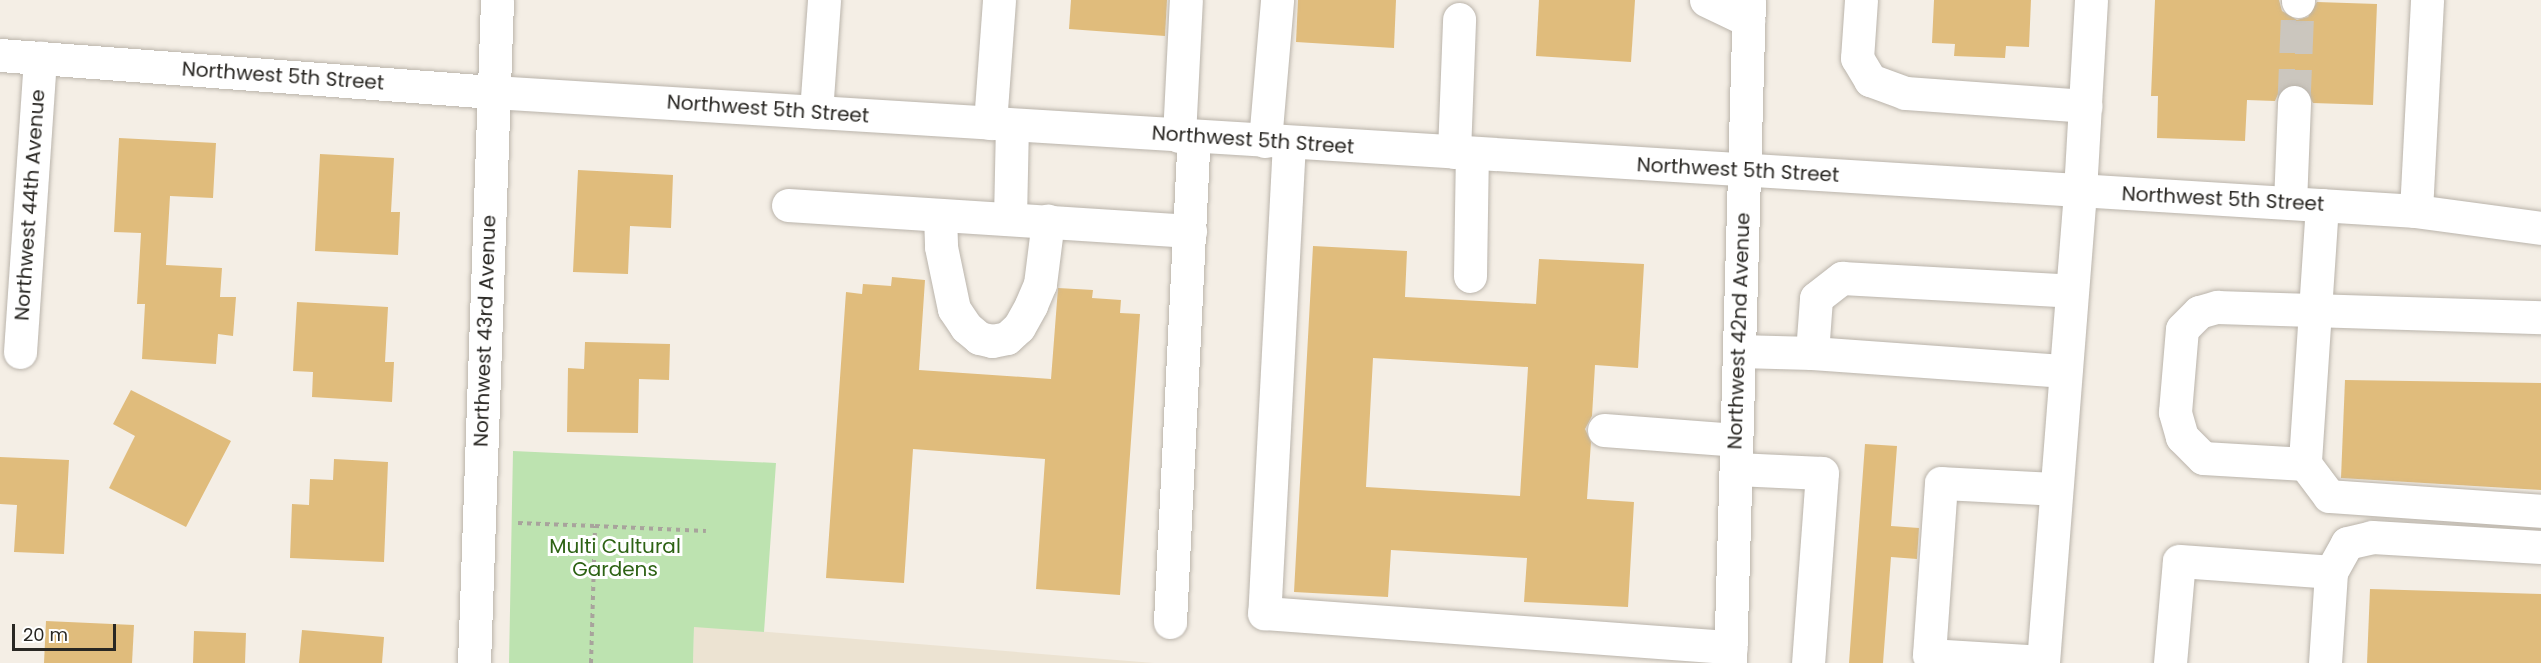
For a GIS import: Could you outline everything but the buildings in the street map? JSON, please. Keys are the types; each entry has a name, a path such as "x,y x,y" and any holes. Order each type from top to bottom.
{"street":[{"name":"Northwest 43rd Avenue","path":"474,663 497,0"},
{"path":"816,112 824,0"},
{"path":"999,0 1001,124 1010,219"},
{"path":"1170,622 1190,231 1186,0"},
{"path":"1277,0 1277,142 1264,612 1730,655"},
{"path":"1706,0 1748,10"},
{"path":"1861,0 1857,58 1870,80 1905,93 2086,106"},
{"path":"2056,489 1941,483 1929,655 2043,662 2080,191 2091,0"},
{"path":"2416,211 2427,0"},
{"name":"Northwest 42nd Avenue","path":"1730,655 1748,10"},
{"path":"1459,19 1470,276"},
{"name":"Northwest 5th Street","path":"0,55 493,92 2416,211 2506,221 2541,228"},
{"name":"Northwest 44th Avenue","path":"20,352 40,58"},
{"path":"2290,203 2294,102"},
{"path":"788,205 1190,231"},
{"path":"2322,205 2305,464 2329,496 2541,511"},
{"name":"Northwest 5th Street","path":"2506,221 2541,214"},
{"path":"940,215 941,247 954,309 966,327 979,338 992,340 1007,338 1019,327 1031,305 1040,284 1048,221"},
{"path":"1812,353 1816,298 1842,278 2072,291"},
{"path":"2305,464 2203,458 2182,437 2175,412 2182,329 2199,312 2217,307 2541,317"},
{"path":"1739,351 1812,353 2065,371"},
{"path":"1604,430 1736,454 1822,473 1808,663"},
{"path":"2325,663 2331,572 2347,543 2372,537 2541,546"},
{"path":"2170,663 2179,561 2331,572"}],"path":[{"path":"518,523 706,531"},
{"path":"591,663 595,526"}],"shaded area":[{"path":"694,626 1154,663 693,663"}],"green space":[{"name":"Multi Cultural Gardens","path":"513,451 776,463 764,632 694,627 693,663 509,663"}],"tunnel":[{"path":"2294,102 2298,1"}]}
